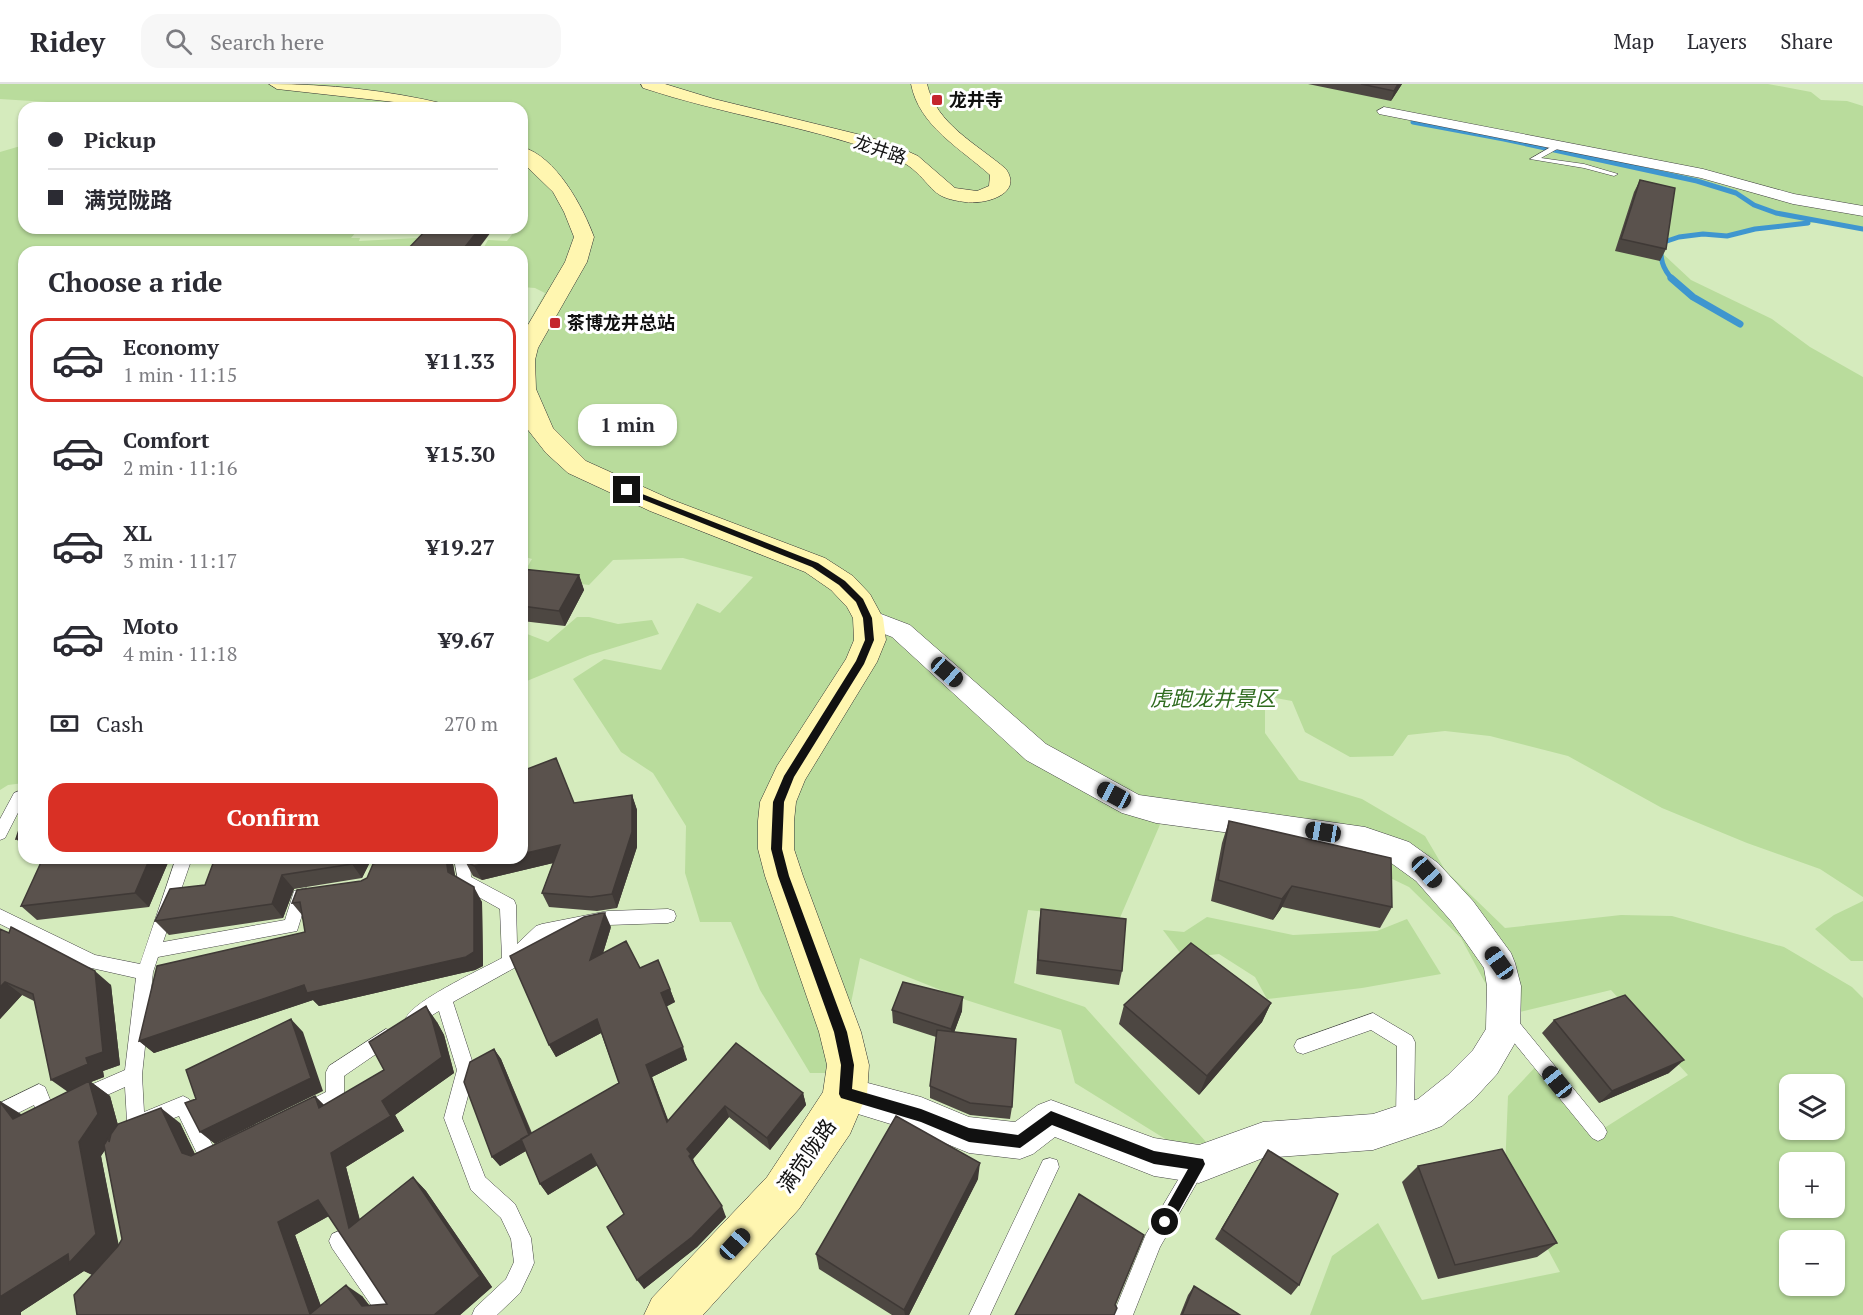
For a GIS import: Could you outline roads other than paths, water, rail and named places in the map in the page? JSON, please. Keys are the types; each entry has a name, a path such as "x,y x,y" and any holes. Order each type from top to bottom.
{"street":[{"path":"278,84 412,102"},
{"name":"龙井路","path":"650,84 715,105 886,149 915,162 937,187 953,194 981,197 992,195 999,188 1001,181 999,173 930,112 923,100 920,84"},
{"path":"1384,111 1551,148 1703,174 1792,199 1863,211"},
{"path":"528,158 553,178 568,197 584,237 576,262 528,346"},
{"path":"528,399 541,430 555,447 577,466 660,505 815,565 842,583 859,601 868,618 901,631 1036,752 1132,805 1156,811 1365,839 1398,851 1427,872 1462,911 1499,963 1504,986 1503,1032 1485,1062 1429,1113 1373,1132 1263,1140 1199,1164 1154,1157 1051,1118 1020,1141 969,1135 921,1115 846,1094"},
{"name":"满觉陇路","path":"685,1306 783,1193 834,1118 846,1094 848,1065 840,1032 784,876 776,849 776,821 778,802 789,776 861,662 870,640 868,618"}],"lane":[{"path":"1551,148 1534,159 1584,166 1614,174"},
{"path":"0,834 18,799"},
{"path":"136,1124 133,1076 145,972 182,864"},
{"path":"463,864 464,880 508,904 510,962"},
{"path":"152,951 291,926 300,896 324,892"},
{"path":"0,916 93,962 145,972"},
{"path":"293,1118 335,1097 335,1072 442,998 510,962 542,930 608,918 668,916"},
{"path":"442,998 466,1070 453,1118 478,1183 508,1211 521,1238 524,1263 513,1286 482,1315"},
{"path":"1503,1016 1598,1132"},
{"path":"1303,1046 1373,1021 1406,1042 1405,1121"},
{"path":"0,1113 39,1093 45,1114 133,1076"},
{"path":"120,1146 136,1124 183,1105 210,1159 231,1149"},
{"path":"1124,1315 1154,1241 1199,1164"},
{"path":"979,1315 1050,1167"},
{"path":"339,1241 390,1315"}],"waterway":[{"path":"1413,122 1504,139 1697,181 1736,193 1754,205 1776,213 1863,229"},
{"path":"1672,279 1662,263 1661,243 1679,237 1703,234 1727,236 1755,229 1808,223"},
{"path":"1672,279 1693,297 1740,324"}],"place":[{"name":"龙井寺","path":"937,100"},
{"name":"茶博龙井总站","path":"555,323"}],"park label":[{"name":"虎跑龙井景区","path":"1213,699"}]}
